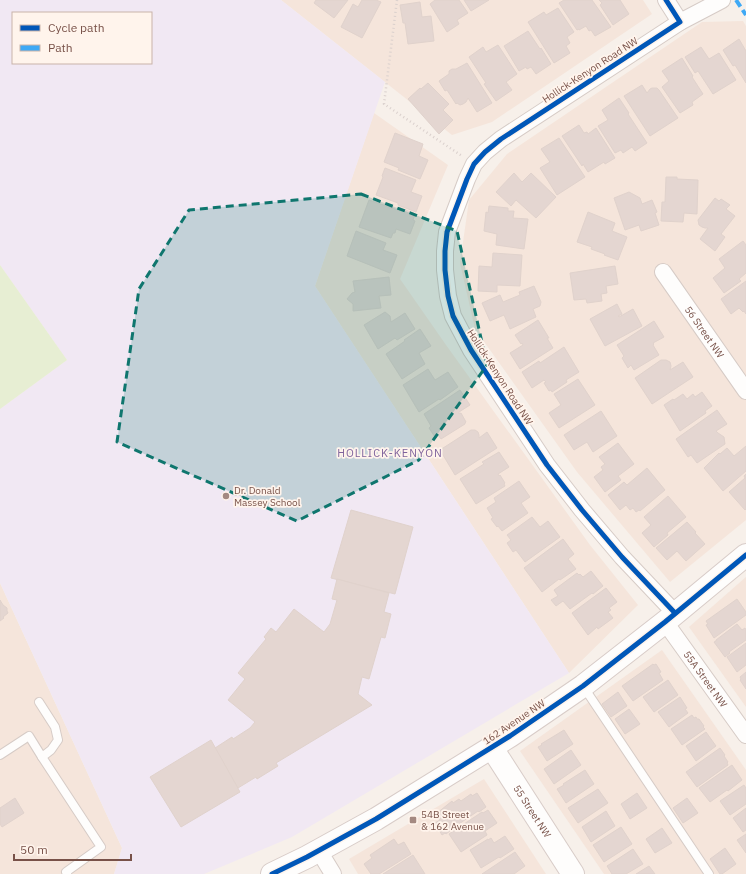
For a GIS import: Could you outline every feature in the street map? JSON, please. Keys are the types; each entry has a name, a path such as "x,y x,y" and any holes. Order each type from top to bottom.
{"street":[{"path":"666,0 680,22"},
{"name":"Hollick-Kenyon Road NW","path":"670,618 622,557 559,482 480,364 462,334 454,316 448,296 446,282 445,251 448,232 467,179 474,164 485,152 501,139 680,22 722,0"},
{"name":"56 Street NW","path":"663,272 746,391"},
{"name":"162 Avenue NW","path":"272,874 319,851 376,819 492,748 583,686 670,618 746,555"},
{"name":"55A Street NW","path":"670,618 746,735"},
{"name":"55 Street NW","path":"492,748 573,874"},
{"path":"319,851 333,874"}],"lane":[{"path":"583,686 709,874"},
{"path":"40,702 55,728 58,740 51,750 42,757"},
{"path":"0,755 29,736 101,847 66,872 67,874"}],"path":[{"path":"397,0 384,104 474,164"}],"highlighted area":[{"path":"361,194 457,231 487,365 419,460 297,521 117,442 139,289 189,210"}],"shaded area":[{"name":"Dr. Donald Massey School","path":"0,0 281,0 385,82 315,286 569,673 292,837 204,874 114,874 122,848 0,583 0,409 67,360 0,265"},
{"path":"281,0 643,0 652,14 492,122 452,135"},
{"path":"743,21 746,26 746,520 670,582 577,472 475,329 460,263 469,200 507,154 702,22"},
{"path":"374,113 448,165 400,279 590,545 638,605 569,673 315,286"},
{"path":"746,577 746,707 689,627"},
{"path":"0,583 122,848 114,874 0,874"},
{"path":"662,650 746,770 746,874 604,874 520,751"},
{"path":"484,779 546,874 358,874 349,859"}],"green space":[{"path":"0,265 67,360 0,409"}],"building":[{"path":"316,0 348,0 334,18 314,3"},
{"path":"362,0 376,0 381,2 362,38 341,27 353,4 358,7"},
{"path":"435,0 459,0 468,13 457,20 459,24 447,32 430,4"},
{"path":"464,0 489,0 471,11"},
{"path":"564,0 592,0 611,27 595,36 586,26 577,30 559,3"},
{"path":"599,0 620,0 629,14 613,25 600,5 602,3"},
{"path":"420,2 422,17 431,16 434,41 408,44 405,23 403,23 400,5"},
{"path":"558,8 574,32 567,37 570,43 566,46 570,53 554,63 528,22 544,12 546,15"},
{"path":"528,31 551,64 536,74 531,67 527,69 526,67 519,71 504,46"},
{"path":"739,39 746,51 746,83 735,65 733,66 723,50"},
{"path":"498,45 517,74 506,82 512,90 496,101 484,84 486,83 469,57 483,47 486,52"},
{"path":"701,47 709,59 719,53 736,80 713,94 698,71 695,73 685,57"},
{"path":"682,58 703,94 692,102 693,105 680,113 662,87 669,81 662,71"},
{"path":"467,63 492,103 477,112 468,98 463,104 456,104 439,81 449,74 449,71 452,69 456,69"},
{"path":"428,83 449,104 443,110 453,120 439,134 408,99"},
{"path":"642,85 647,93 652,88 657,88 678,118 650,136 624,96"},
{"path":"619,98 647,143 635,151 632,147 623,153 621,150 615,153 598,126 608,120 602,110"},
{"path":"579,125 584,133 587,132 588,134 596,128 615,158 605,164 604,162 588,172 583,164 582,166 562,136"},
{"path":"395,133 423,144 419,156 428,160 420,179 398,170 399,168 384,162"},
{"path":"559,138 585,177 557,195 540,168 550,162 541,149"},
{"path":"385,168 416,180 411,192 422,196 416,212 398,205 398,203 376,195"},
{"path":"514,173 522,182 531,173 556,197 536,218 516,200 511,206 496,192"},
{"path":"666,177 698,180 697,214 684,213 683,222 661,221 662,202 665,202"},
{"path":"629,192 640,198 642,204 652,200 657,212 655,213 659,225 641,231 639,225 625,230 614,198"},
{"path":"715,198 719,201 721,199 730,205 726,209 735,216 721,234 725,237 715,251 700,239 708,228 699,225 698,220"},
{"path":"369,200 398,210 399,207 415,214 413,220 415,221 410,234 396,229 391,238 359,227"},
{"path":"489,206 508,208 508,211 514,211 513,218 528,219 524,249 496,245 497,234 484,231 486,212 488,213"},
{"path":"588,212 615,223 612,231 627,237 618,260 591,249 592,247 577,242"},
{"path":"356,231 386,243 383,250 397,255 390,273 347,256"},
{"path":"743,241 746,245 746,273 739,279 741,281 724,293 713,278 725,268 719,259"},
{"path":"493,253 522,255 520,286 497,285 497,292 478,291 479,266 492,267"},
{"path":"615,266 618,284 606,286 607,293 601,294 602,301 587,303 586,299 574,300 570,273"},
{"path":"389,277 391,295 379,296 381,308 353,311 353,304 347,299 352,293 355,292 353,281"},
{"path":"746,281 746,314 739,308 731,314 721,299"},
{"path":"534,286 541,302 540,306 533,309 536,317 510,329 504,315 490,321 482,303 500,295 503,302 520,295 519,292"},
{"path":"617,304 622,314 618,316 619,317 633,309 642,326 605,346 590,319"},
{"path":"385,312 390,316 391,322 405,313 415,329 397,340 395,338 378,349 364,325"},
{"path":"538,320 553,348 520,369 510,353 523,345 515,335"},
{"path":"654,321 664,337 653,343 659,355 634,370 631,365 628,368 622,358 624,356 617,345"},
{"path":"420,329 431,346 419,353 425,364 402,379 386,354"},
{"path":"564,347 579,372 566,380 567,382 552,392 551,390 549,391 544,383 546,382 544,380 532,388 522,372 539,361 540,363"},
{"path":"661,360 670,362 670,370 683,362 693,377 652,404 635,378"},
{"path":"428,369 435,380 448,372 458,387 440,400 439,399 419,412 403,385"},
{"path":"578,379 595,405 559,428 549,413 561,405 554,394"},
{"path":"460,390 470,405 459,412 466,422 465,424 441,439 438,435 435,437 429,428 431,426 424,414"},
{"path":"702,392 712,406 705,411 706,413 680,431 664,405 683,394 687,399 693,394 695,397"},
{"path":"717,410 727,424 716,431 724,437 725,444 697,463 691,455 688,457 676,439"},
{"path":"601,411 617,436 593,452 587,442 574,450 564,435"},
{"path":"471,430 478,432 479,438 487,432 497,448 455,475 440,450"},
{"path":"618,443 634,464 618,476 621,480 605,492 594,477 603,470 601,467 605,464 599,457"},
{"path":"746,446 746,471 723,491 704,468 719,453 720,454 727,448 734,456"},
{"path":"499,452 509,467 498,474 505,483 505,486 476,504 460,479 484,464 482,462"},
{"path":"647,468 665,490 640,511 639,510 636,512 633,508 630,510 626,505 620,510 608,495 624,482 627,485"},
{"path":"746,474 745,510 729,492 745,478 744,476"},
{"path":"519,481 530,497 521,503 528,513 502,531 491,519 493,518 487,508 496,502 494,498"},
{"path":"668,496 686,517 667,533 668,535 654,547 642,533 651,525 644,517"},
{"path":"351,510 413,527 395,594 331,578"},
{"path":"532,517 540,527 548,521 560,537 525,562 516,550 513,552 507,543 511,540 507,535"},
{"path":"687,522 705,544 686,561 677,551 667,560 656,548"},
{"path":"563,539 574,554 568,559 576,569 560,580 559,579 542,592 524,568"},
{"path":"591,571 603,586 570,609 563,601 556,606 551,600 558,596 554,590 577,573 583,577"},
{"path":"337,579 389,593 384,612 391,614 385,638 381,637 369,679 362,677 358,694 372,705 276,763 278,766 257,779 256,777 238,788 215,748 250,728 255,722 228,700 245,679 238,673 266,639 264,637 271,628 276,632 294,609 324,632 330,624 337,600 332,599"},
{"path":"606,588 617,602 609,608 611,610 608,612 613,618 598,629 597,627 588,635 572,613"},
{"path":"737,599 746,612 746,615 714,638 706,625 708,624 706,621"},
{"path":"0,600 7,608 8,613 0,621"},
{"path":"737,624 742,630 745,628 746,640 729,652 730,653 725,657 714,642"},
{"path":"746,643 746,665 737,672 727,657"},
{"path":"653,664 656,664 661,672 659,673 663,680 633,701 622,686"},
{"path":"746,672 746,689 740,680 740,677"},
{"path":"668,680 678,695 654,712 643,697"},
{"path":"618,692 627,706 611,717 602,704"},
{"path":"680,697 687,708 685,709 688,713 669,727 658,712"},
{"path":"629,709 640,724 625,734 615,719"},
{"path":"692,715 694,718 696,717 699,719 705,729 682,745 671,729"},
{"path":"564,730 573,744 547,761 538,747"},
{"path":"706,732 716,746 696,761 686,746"},
{"path":"211,740 240,792 181,827 150,777"},
{"path":"720,748 725,755 724,756 728,762 728,765 697,787 686,772"},
{"path":"571,750 581,765 554,784 544,769"},
{"path":"732,765 742,780 710,802 699,788"},
{"path":"585,770 594,784 566,803 557,789"},
{"path":"744,785 746,788 746,804 730,815 720,801"},
{"path":"598,789 608,803 578,823 568,808"},
{"path":"477,793 486,807 446,834 445,833 442,835 435,823 440,820 436,814 452,801 453,803 459,799 461,801 471,794 472,796"},
{"path":"637,793 647,808 630,819 621,804"},
{"path":"15,798 24,813 2,827 0,824 0,808"},
{"path":"687,798 698,813 683,823 673,808"},
{"path":"746,808 746,830 743,832 733,818"},
{"path":"488,810 497,823 485,831 487,835 461,852 449,834 482,812 483,813"},
{"path":"606,811 615,826 591,842 582,827"},
{"path":"621,827 632,844 604,862 593,845"},
{"path":"662,828 672,843 655,853 646,839"},
{"path":"746,834 746,853 737,840"},
{"path":"505,836 514,849 481,868 470,850 488,839 491,838 494,843"},
{"path":"394,839 398,845 404,842 411,854 379,874 371,874 364,864 372,858 370,855"},
{"path":"725,848 736,864 720,874 710,859"},
{"path":"633,849 643,864 626,874 612,874 607,866"},
{"path":"515,852 525,866 514,874 482,874"},
{"path":"413,855 425,874 383,874"},
{"path":"649,866 655,874 636,874"}],"marked path":[{"path":"736,0 746,15"}],"cycle path":[{"path":"666,0 680,22 501,139 485,152 474,164 447,232 445,270 448,296 453,316 471,350 547,465 582,510 622,557 675,613"},
{"path":"272,874 307,857 376,819 510,736 583,686 665,622 746,555"}],"place":[{"name":"Dr. Donald Massey School","path":"226,496"},
{"name":"54B Street & 162 Avenue","path":"413,820"}],"district":[{"name":"HOLLICK-KENYON","path":"390,453"}]}
